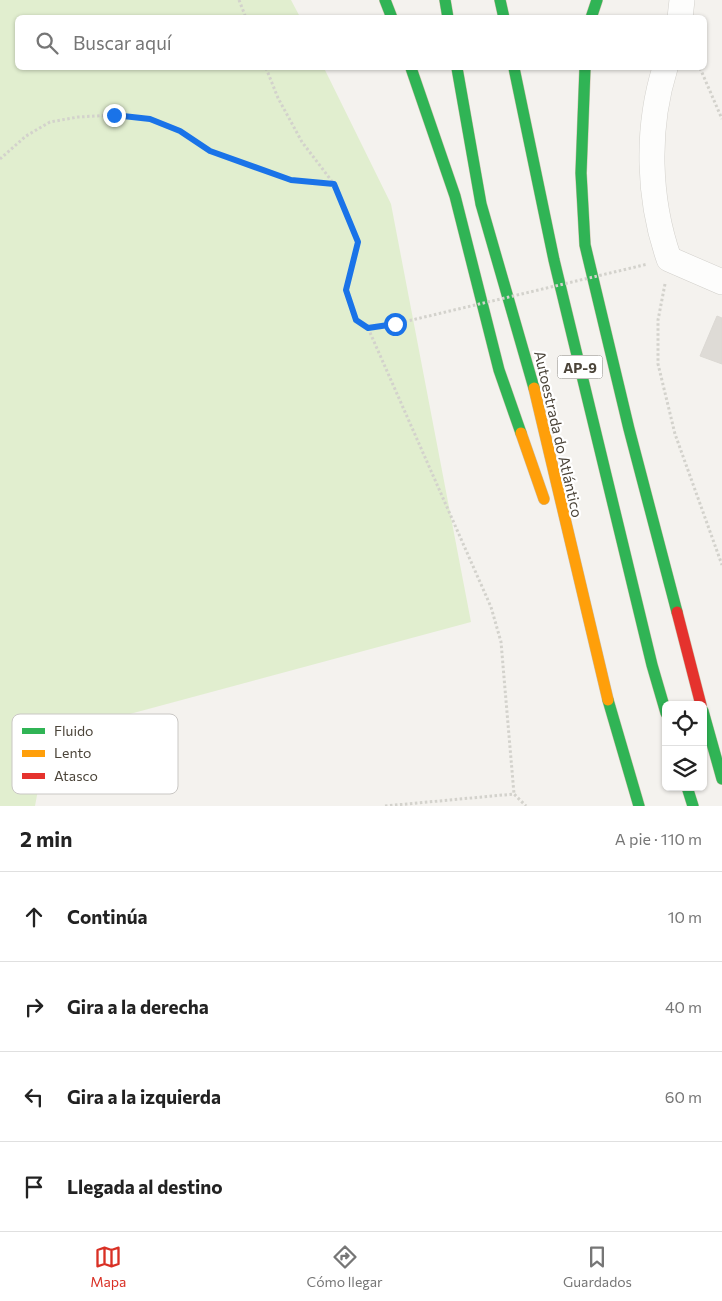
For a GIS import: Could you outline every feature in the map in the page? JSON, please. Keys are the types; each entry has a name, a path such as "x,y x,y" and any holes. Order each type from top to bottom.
{"highway":[{"path":"385,0 391,15"},
{"path":"445,0 448,15"},
{"path":"500,0 503,15"},
{"path":"590,15 591,0"},
{"path":"591,15 596,0"},
{"path":"411,70 456,196 499,370 547,507"},
{"name":"Autoestrada do Atlántico","path":"457,70 481,204 528,363 605,691 639,806"},
{"name":"AP-9","path":"514,70 554,260 652,665 662,701"},
{"path":"585,70 581,172 585,245 629,429 701,701"},
{"path":"556,535 591,635"},
{"path":"707,725 722,779"},
{"path":"688,791 693,806"}],"street":[{"path":"680,15 682,0"},
{"path":"664,70 657,94 652,180 660,232 659,261 722,282"}],"path":[{"path":"239,0 245,15"},
{"path":"267,70 278,98 302,142 334,184 358,242 346,290 356,320 368,328 491,607 501,642 514,794 526,806"},
{"path":"701,70 722,119"},
{"path":"0,159 26,136 50,122 78,117 114,115 150,119 180,131 210,151 291,180 334,184"},
{"path":"368,328 395,324 659,261 658,364 675,434 722,565"},
{"path":"385,806 514,794"}],"green space":[{"path":"0,0 291,0 299,15 15,15 15,70 325,70 391,204 471,622 130,714 12,714 12,794 37,794 35,806 0,806"}],"building":[{"path":"717,316 722,318 722,364 700,356"}],"traffic: fast":[{"path":"385,0 391,15"},
{"path":"445,0 448,15"},
{"path":"500,0 503,15"},
{"path":"592,15 597,0"},
{"path":"412,70 455,196 499,370 521,433"},
{"path":"457,70 481,204 534,388"},
{"path":"514,70 554,260 652,665 662,701"},
{"path":"585,70 581,173 585,245 629,429 677,612"},
{"path":"608,700 639,806"},
{"path":"707,725 722,779"},
{"path":"688,791 693,806"}],"traffic: slow":[{"path":"534,388 608,700"},
{"path":"521,433 544,499"}],"traffic: jam":[{"path":"677,612 700,701"}],"route":[{"path":"114,115 150,119 180,131 210,151 291,180 334,184 358,242 346,290 356,320 368,328 395,324"}]}
